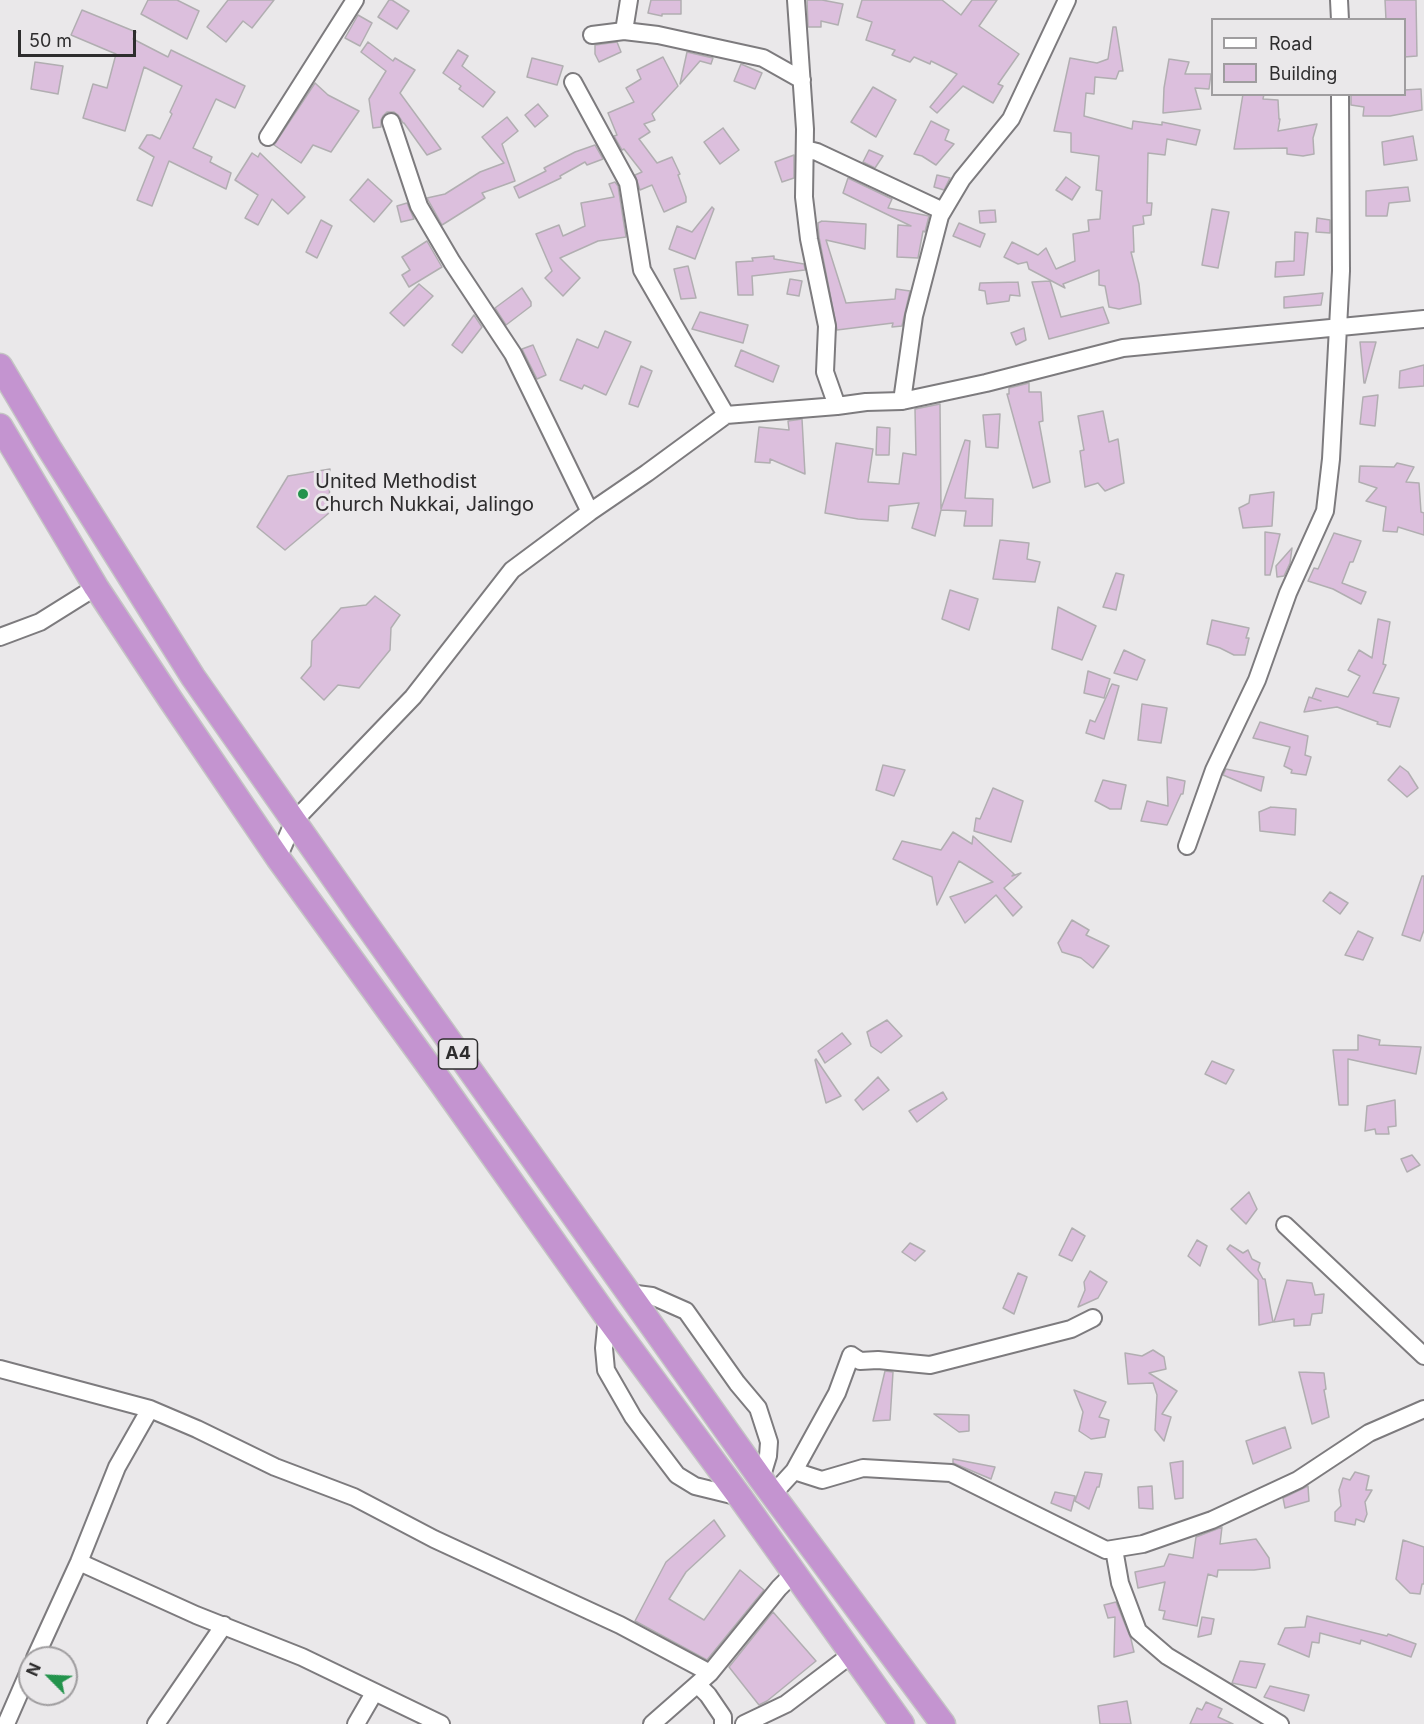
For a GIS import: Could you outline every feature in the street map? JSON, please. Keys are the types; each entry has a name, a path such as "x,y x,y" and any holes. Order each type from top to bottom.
{"highway":[{"name":"A4","path":"0,366 61,468 193,677 767,1487 943,1724"},
{"name":"A4","path":"0,426 96,587 278,858 902,1724"}],"street":[{"path":"268,137 355,0"},
{"path":"624,32 629,0"},
{"path":"796,0 806,129 804,196 809,239 827,326 825,372 837,406"},
{"path":"902,401 914,316 940,216 963,179 1011,119 1067,0"},
{"path":"1340,0 1340,18"},
{"path":"592,35 624,32 658,35 763,58 802,80"},
{"path":"573,82 628,183 642,270 726,415"},
{"path":"1188,846 1214,770 1257,680 1288,593 1324,511 1331,459 1341,271 1340,96"},
{"path":"391,122 419,206 452,262 513,354 590,512"},
{"path":"805,148 943,211"},
{"path":"278,858 294,820 414,697 512,570 726,415 866,402 902,401 986,383 1123,348 1424,319"},
{"path":"0,637 40,622 96,587"},
{"path":"1285,1225 1424,1356"},
{"path":"629,1293 652,1296 686,1311 737,1383 758,1408 769,1442 767,1487"},
{"path":"607,1317 604,1348 606,1370 633,1417 677,1475 695,1486 740,1497"},
{"path":"767,1487 794,1471 837,1393 851,1355 860,1361 878,1360 930,1365 1071,1329 1093,1318"},
{"path":"1,1371 150,1408 197,1428 275,1467 354,1497 434,1539 620,1626 710,1673"},
{"path":"40,1646 79,1562 117,1467 150,1408"},
{"path":"794,1471 822,1480 863,1468 951,1473 1106,1550 1143,1544 1212,1520 1298,1480 1369,1432 1424,1409"},
{"path":"1114,1549 1120,1583 1138,1631 1167,1656 1280,1724"},
{"path":"79,1562 196,1615 302,1657 441,1724"},
{"path":"652,1724 710,1673 779,1588 794,1573"},
{"path":"156,1724 224,1625"},
{"path":"744,1724 786,1704 852,1654"},
{"path":"698,1685 723,1717 723,1724"},
{"path":"356,1724 374,1693"},
{"path":"6,1724 18,1696"}],"building":[{"path":"148,0 177,0 199,11 187,39 141,14"},
{"path":"228,0 274,0 252,28 243,21 226,42 207,27"},
{"path":"389,0 409,11 397,29 378,17"},
{"path":"651,0 681,0 681,14 662,14 662,16 648,13"},
{"path":"807,0 843,4 838,25 821,21 821,27 808,27"},
{"path":"862,0 942,0 961,15 972,0 997,0 979,26 1019,54 998,84 1003,86 993,103 963,86 937,113 930,107 957,74 931,61 930,64 914,57 910,62 892,55 895,50 866,40 872,22 857,17"},
{"path":"1385,0 1416,0 1417,56 1406,57 1406,18 1386,18"},
{"path":"82,10 136,32 133,39 168,57 171,50 245,86 235,108 216,99 193,148 212,157 210,162 231,173 226,189 169,161 152,206 137,200 154,157 139,148 147,135 160,139 182,86 144,67 125,131 83,118 93,84 107,88 116,54 71,35"},
{"path":"358,15 372,23 360,46 345,38"},
{"path":"1113,27 1116,27 1123,71 1119,71 1116,79 1095,77 1094,94 1086,93 1084,116 1132,129 1133,121 1162,125 1162,122 1200,130 1196,145 1167,139 1165,155 1148,153 1147,203 1152,203 1151,215 1143,216 1144,224 1133,226 1134,252 1131,252 1139,284 1141,304 1119,309 1109,307 1105,286 1099,285 1099,270 1063,284 1065,288 1029,269 1027,262 1018,264 1004,257 1012,242 1038,255 1046,248 1056,269 1075,261 1073,234 1089,231 1088,220 1100,219 1102,191 1096,190 1099,156 1071,152 1071,133 1054,131 1070,58 1097,63 1108,59"},
{"path":"368,42 393,61 395,58 415,70 400,93 441,149 427,155 394,112 387,112 381,120 381,127 373,128 369,99 386,71 361,52"},
{"path":"617,42 621,52 599,62 595,54 595,45"},
{"path":"458,50 468,56 462,66 495,92 483,107 459,89 461,86 443,73"},
{"path":"687,52 713,58 711,64 700,61 680,84"},
{"path":"663,57 678,86 652,114 655,120 644,124 650,132 639,139 657,163 672,157 680,174 678,175 686,202 664,212 652,185 640,190 635,175 642,172 624,149 622,150 614,136 617,135 608,113 634,102 626,88 641,79 637,70"},
{"path":"532,58 563,66 557,85 527,77"},
{"path":"1169,59 1189,62 1185,74 1211,74 1209,89 1195,88 1201,109 1163,113"},
{"path":"35,62 63,66 58,94 31,89"},
{"path":"741,64 762,73 755,89 734,81"},
{"path":"315,83 328,95 359,111 331,152 313,145 301,163 274,145"},
{"path":"873,87 896,100 876,137 851,122"},
{"path":"1421,89 1422,110 1390,116 1363,116 1364,107 1351,105 1351,96 1406,96 1406,90"},
{"path":"1243,96 1264,96 1263,99 1278,100 1280,119 1278,131 1317,124 1313,138 1314,154 1303,156 1287,154 1287,148 1234,149"},
{"path":"538,104 548,116 535,127 525,115"},
{"path":"507,117 518,131 502,144 515,181 482,193 485,198 442,225 427,198 445,194 480,172 504,163 482,137"},
{"path":"931,121 949,130 945,140 954,144 936,165 914,154"},
{"path":"723,128 739,150 720,164 704,142"},
{"path":"1413,136 1417,160 1384,165 1382,142"},
{"path":"595,145 603,159 587,165 585,162 560,176 561,178 519,198 514,187 546,171 544,168 575,152"},
{"path":"869,150 883,156 875,168 863,162"},
{"path":"252,153 258,157 260,153 305,197 288,214 272,199 258,225 245,218 258,195 235,180"},
{"path":"794,155 794,178 782,182 775,162"},
{"path":"937,175 950,178 944,190 934,187"},
{"path":"1066,177 1080,187 1072,200 1056,190"},
{"path":"848,178 892,199 888,208 929,216 925,232 923,231 918,258 897,257 898,225 911,226 843,193"},
{"path":"368,179 392,201 374,222 350,200"},
{"path":"615,182 618,186 626,237 598,241 560,258 580,278 563,296 545,278 552,271 536,234 559,225 563,236 585,226 581,203 614,197 609,184"},
{"path":"1408,187 1410,201 1389,203 1387,216 1366,216 1366,191"},
{"path":"407,203 414,219 401,222 397,206"},
{"path":"712,207 714,209 695,259 669,249 677,226 692,232"},
{"path":"1212,209 1229,212 1218,268 1202,265"},
{"path":"995,210 996,222 980,223 979,211"},
{"path":"1317,218 1330,220 1330,233 1316,232"},
{"path":"321,220 332,226 317,258 306,252"},
{"path":"822,221 866,224 865,249 826,240 846,303 895,299 896,289 910,291 902,326 892,327 893,323 837,330 819,237 818,223"},
{"path":"959,223 985,234 980,247 953,236"},
{"path":"1295,232 1308,233 1304,275 1275,277 1276,262 1294,261"},
{"path":"427,241 442,267 409,287 402,275 410,270 402,257"},
{"path":"774,256 774,259 804,264 805,270 752,276 753,295 738,295 736,262"},
{"path":"688,266 696,298 681,299 674,269"},
{"path":"790,279 802,281 799,296 787,294"},
{"path":"1050,281 1061,317 1103,307 1109,323 1049,339 1032,282"},
{"path":"1018,282 1020,296 1010,295 1009,301 987,304 985,291 979,290 980,283"},
{"path":"419,284 433,296 404,326 390,313"},
{"path":"522,288 531,306 506,325 495,308"},
{"path":"1323,293 1321,305 1284,308 1284,297"},
{"path":"700,312 748,325 743,343 692,329"},
{"path":"474,315 482,327 462,353 452,345"},
{"path":"1024,328 1026,340 1016,345 1011,333"},
{"path":"605,331 631,342 606,395 584,385 582,389 560,380 577,339 598,348"},
{"path":"1360,342 1376,342 1365,383 1364,383"},
{"path":"533,345 546,375 537,379 522,349"},
{"path":"741,350 779,366 773,382 735,366"},
{"path":"1424,365 1424,386 1399,388 1400,371"},
{"path":"641,366 652,371 638,407 629,404"},
{"path":"1029,383 1029,392 1041,392 1043,421 1039,422 1050,482 1033,488 1007,394 1009,394 1009,388"},
{"path":"1378,395 1375,426 1360,424 1363,397"},
{"path":"940,404 941,509 965,440 970,441 965,498 993,499 992,526 964,526 966,511 941,510 935,536 912,528 919,503 889,506 888,521 825,513 836,443 873,449 868,482 899,484 903,453 916,455 915,409"},
{"path":"1103,411 1109,442 1118,439 1124,483 1105,491 1098,483 1085,487 1080,451 1084,450 1078,416"},
{"path":"1000,414 998,448 986,447 983,415"},
{"path":"802,419 805,474 770,459 770,463 755,462 759,427 789,430 788,421"},
{"path":"877,427 890,428 889,455 876,455"},
{"path":"1397,463 1414,467 1406,482 1419,483 1421,512 1424,513 1424,535 1398,527 1397,532 1383,531 1386,507 1366,501 1377,488 1359,482 1360,466 1394,467"},
{"name":"United Methodist Church Nukkai, Jalingo","path":"330,469 329,513 285,550 257,527 288,476"},
{"path":"1274,492 1272,526 1243,528 1239,508 1249,503 1250,495"},
{"path":"1265,532 1280,534 1270,575 1265,575"},
{"path":"1334,533 1361,541 1342,583 1366,592 1361,604 1333,589 1308,581 1314,568 1318,569"},
{"path":"1000,540 1029,543 1027,559 1040,562 1035,582 993,579"},
{"path":"1292,548 1290,563 1284,576 1277,577 1276,566"},
{"path":"1116,573 1124,575 1116,610 1103,607"},
{"path":"950,590 978,599 969,630 942,619"},
{"path":"375,596 400,615 391,628 390,650 359,688 338,685 324,700 301,678 311,666 312,641 341,608 366,605"},
{"path":"1058,607 1096,626 1082,660 1052,649"},
{"path":"1378,619 1390,622 1383,664 1386,665 1373,693 1399,698 1390,727 1337,707 1304,712 1309,697 1312,698 1316,688 1348,697 1360,676 1348,670 1359,650 1372,658"},
{"path":"1212,620 1249,628 1245,655 1234,655 1207,644"},
{"path":"1124,650 1145,660 1137,680 1114,673"},
{"path":"1088,671 1110,679 1104,698 1084,693"},
{"path":"1112,684 1119,686 1104,739 1086,733 1090,720 1095,722"},
{"path":"1142,704 1167,708 1161,743 1138,740"},
{"path":"1260,722 1308,736 1305,755 1311,757 1306,775 1291,773 1292,770 1284,766 1290,747 1253,738"},
{"path":"883,765 905,770 894,796 876,790"},
{"path":"1400,766 1408,772 1418,788 1407,797 1388,780"},
{"path":"1226,769 1264,777 1261,791 1223,775"},
{"path":"1167,777 1185,781 1183,794 1167,825 1141,821 1147,801 1168,806"},
{"path":"1103,780 1126,785 1121,809 1110,809 1095,801"},
{"path":"993,788 1023,801 1011,842 974,831 976,818 980,819"},
{"path":"1271,807 1296,809 1295,835 1260,831 1259,812"},
{"path":"953,832 972,844 973,836 1014,874 1012,876 1021,873 1004,888 1022,907 1013,916 996,895 965,923 950,897 993,882 959,861 937,905 932,877 893,859 902,841 941,850"},
{"path":"1422,876 1424,876 1424,930 1420,941 1402,935"},
{"path":"1330,892 1348,903 1340,914 1323,901"},
{"path":"1072,920 1089,930 1086,935 1109,946 1093,968 1081,958 1062,952 1058,943"},
{"path":"1358,931 1373,938 1363,960 1345,955"},
{"path":"887,1020 902,1036 881,1053 871,1046 867,1032"},
{"path":"842,1033 851,1044 825,1063 818,1051"},
{"path":"1358,1035 1380,1040 1379,1045 1421,1047 1416,1074 1348,1059 1348,1105 1339,1105 1333,1050 1358,1050"},
{"path":"815,1060 841,1096 826,1103"},
{"path":"1212,1061 1234,1070 1226,1084 1205,1074"},
{"path":"878,1077 889,1090 863,1110 855,1100"},
{"path":"943,1092 947,1099 917,1122 909,1111"},
{"path":"1395,1100 1396,1126 1388,1127 1389,1134 1376,1134 1375,1129 1365,1131 1367,1106"},
{"path":"1412,1155 1420,1165 1407,1172 1401,1159"},
{"path":"1249,1192 1257,1209 1246,1224 1231,1209"},
{"path":"1072,1228 1085,1236 1072,1261 1059,1255"},
{"path":"1197,1240 1207,1246 1200,1266 1188,1256"},
{"path":"910,1243 925,1251 915,1261 902,1252"},
{"path":"1230,1245 1243,1253 1248,1250 1252,1259 1260,1263 1258,1270 1265,1279 1273,1322 1259,1325 1258,1280 1227,1249"},
{"path":"1090,1271 1107,1282 1098,1298 1078,1307 1085,1290 1084,1282"},
{"path":"1018,1273 1027,1277 1014,1314 1003,1308"},
{"path":"1287,1280 1312,1283 1315,1295 1324,1294 1322,1313 1312,1314 1310,1325 1294,1326 1294,1319 1274,1322"},
{"path":"1153,1350 1164,1357 1166,1369 1149,1373 1177,1391 1162,1414 1171,1417 1164,1441 1155,1430 1157,1395 1153,1383 1128,1384 1125,1353 1142,1356"},
{"path":"885,1371 893,1372 890,1420 873,1421"},
{"path":"1299,1372 1324,1373 1326,1389 1324,1390 1329,1417 1312,1424"},
{"path":"1074,1390 1106,1402 1099,1417 1109,1420 1105,1437 1091,1439 1079,1431 1083,1412"},
{"path":"934,1414 969,1415 969,1431 959,1432"},
{"path":"1285,1427 1291,1448 1253,1464 1246,1441"},
{"path":"953,1459 995,1467 991,1479 953,1463"},
{"path":"1183,1461 1183,1498 1175,1499 1170,1463"},
{"path":"1085,1472 1102,1474 1089,1509 1075,1501"},
{"path":"1355,1472 1369,1476 1366,1490 1372,1490 1365,1502 1367,1514 1364,1522 1356,1519 1355,1525 1335,1521 1335,1512 1341,1506 1339,1490 1343,1478 1350,1480"},
{"path":"1152,1486 1153,1509 1139,1508 1138,1487"},
{"path":"1308,1486 1309,1501 1285,1508 1283,1498"},
{"path":"1055,1492 1075,1496 1071,1511 1051,1503"},
{"path":"714,1520 725,1536 686,1572 669,1599 704,1620 740,1570 764,1590 707,1660 635,1621 666,1562"},
{"path":"1222,1527 1220,1544 1256,1539 1269,1558 1270,1568 1218,1570 1217,1577 1208,1574 1197,1626 1163,1619 1165,1611 1159,1610 1165,1582 1138,1588 1135,1572 1164,1566 1169,1554 1193,1558 1196,1537"},
{"path":"1403,1540 1424,1547 1424,1584 1422,1584 1420,1594 1410,1593 1396,1579"},
{"path":"1116,1602 1134,1652 1114,1657 1115,1617 1108,1618 1104,1605"},
{"path":"773,1612 816,1661 759,1705 729,1667"},
{"path":"1307,1616 1387,1636 1388,1634 1416,1644 1411,1657 1361,1640 1360,1644 1320,1633 1319,1643 1312,1642 1309,1657 1278,1644 1285,1628 1305,1627"},
{"path":"1202,1617 1214,1619 1211,1634 1198,1637"},
{"path":"1240,1661 1265,1664 1256,1688 1232,1683"},
{"path":"1270,1686 1309,1695 1304,1711 1264,1697"},
{"path":"1127,1701 1131,1724 1100,1724 1098,1706"},
{"path":"1206,1702 1222,1709 1218,1717 1233,1724 1190,1724 1197,1708 1202,1710"}],"place":[{"name":"United Methodist Church Nukkai, Jalingo","path":"303,494"}]}
